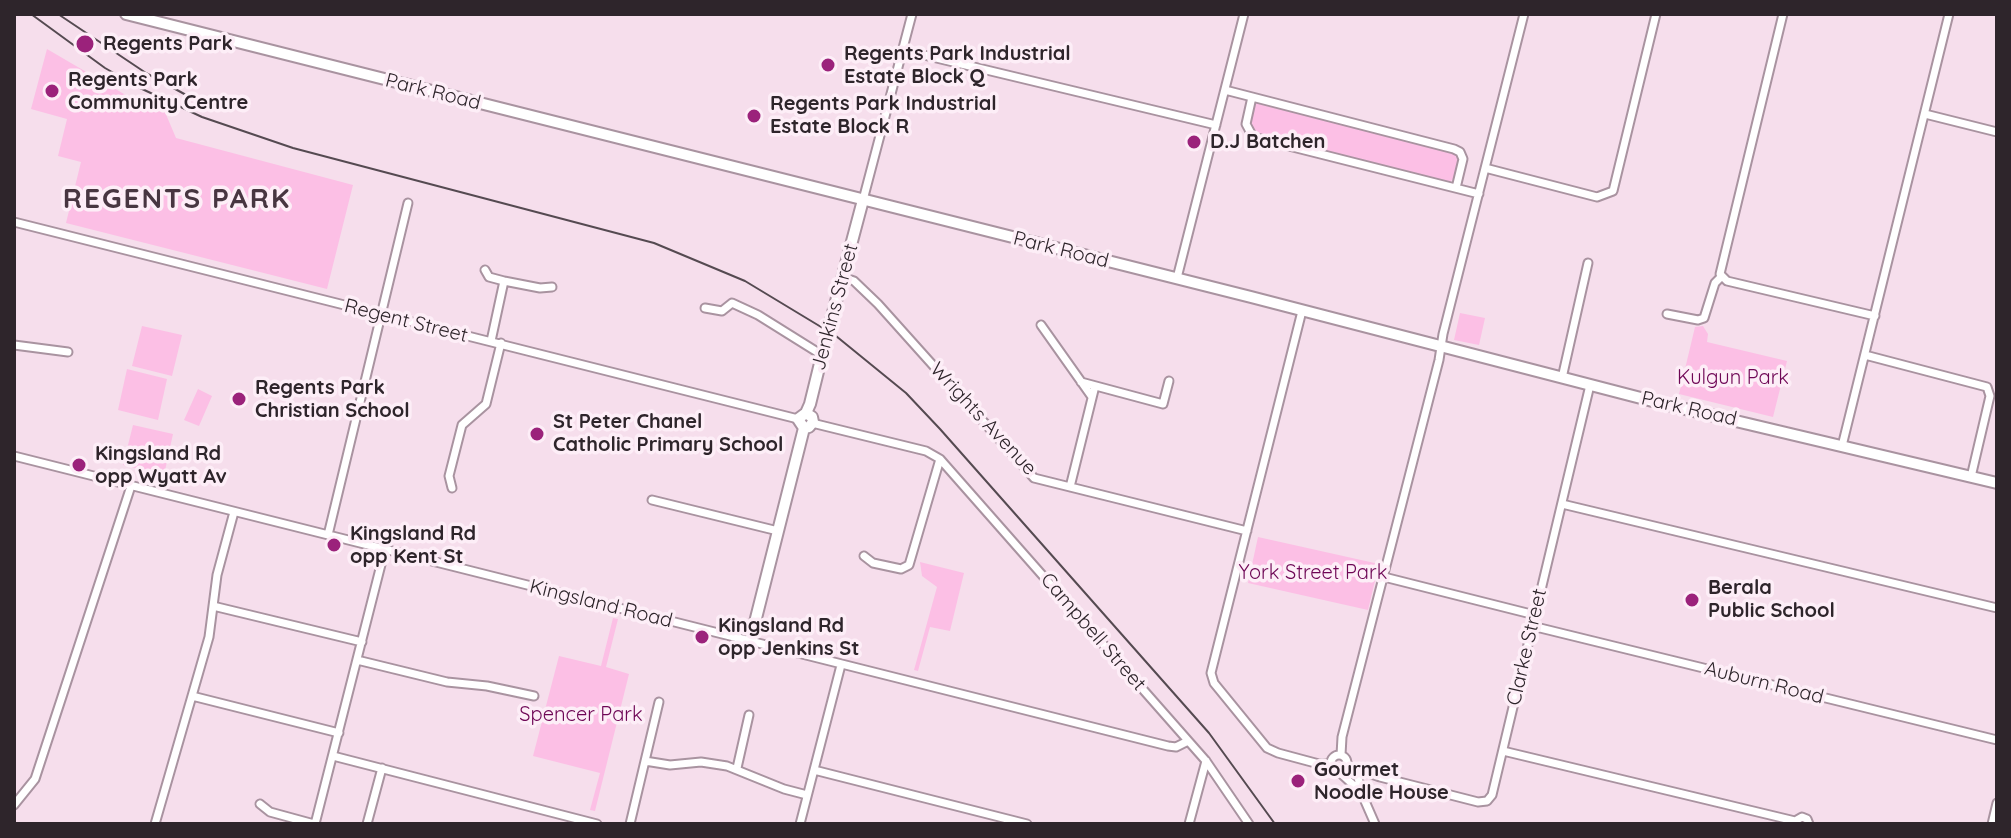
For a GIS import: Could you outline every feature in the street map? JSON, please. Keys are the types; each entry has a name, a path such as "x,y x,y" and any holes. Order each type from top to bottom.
{"main road":[{"name":"Park Road","path":"126,14 1177,278 1441,348 1997,483"},
{"name":"Jenkins Street","path":"750,642 863,200"}],"street":[{"path":"863,200 912,14"},
{"path":"1177,278 1244,14"},
{"path":"1341,755 1342,737 1524,14"},
{"path":"1485,168 1597,197 1613,191 1656,14"},
{"path":"1783,14 1720,269 1721,277 1727,281 1875,316"},
{"path":"1842,446 1949,14"},
{"path":"903,50 1216,125"},
{"path":"1225,90 1454,149 1460,152 1463,159 1456,188"},
{"path":"1252,97 1246,124 1253,137 1479,194"},
{"path":"1925,114 1997,132"},
{"path":"328,535 408,203"},
{"name":"Regent Street","path":"14,222 926,451"},
{"path":"1562,378 1588,263"},
{"path":"485,270 489,277 504,281 540,288 552,287"},
{"name":"Wrights Avenue","path":"842,277 854,281 878,304 1030,475 1247,531"},
{"path":"1667,314 1698,320 1704,318 1715,283 1721,277"},
{"path":"491,341 504,281"},
{"path":"705,308 722,311 732,303 758,315 822,355"},
{"path":"1302,311 1212,668 1212,679 1267,748 1319,764 1331,764 1362,789"},
{"path":"1041,325 1092,397"},
{"path":"452,488 449,476 462,425 486,404 501,343"},
{"path":"14,345 68,352"},
{"path":"1865,355 1983,384 1989,389 1971,477"},
{"path":"1081,382 1163,404 1169,381"},
{"name":"Clarke Street","path":"1351,767 1483,802 1492,795 1590,385"},
{"path":"1070,487 1095,386"},
{"name":"Campbell Street","path":"926,451 940,459 1206,761 1249,824"},
{"name":"Kingsland Road","path":"14,456 1168,746 1176,747 1188,741"},
{"path":"864,556 873,563 901,569 909,565 940,459"},
{"path":"14,805 35,779 131,486"},
{"path":"652,500 778,531"},
{"path":"1562,504 1997,608"},
{"path":"155,824 209,637 217,575 234,512"},
{"path":"260,804 270,812 314,824 385,549"},
{"path":"1384,577 1535,615"},
{"path":"213,606 362,642"},
{"name":"Auburn Road","path":"1532,626 1997,740"},
{"path":"357,660 447,682 487,686 534,696"},
{"path":"800,824 841,665"},
{"path":"192,696 339,733"},
{"path":"630,824 659,702"},
{"path":"737,768 749,715"},
{"path":"1503,751 1794,822 1802,817 1809,824"},
{"path":"1331,764 1333,758 1341,755"},
{"path":"1341,755 1346,758 1362,789 1375,824"},
{"path":"333,756 597,824"},
{"path":"645,761 682,766 701,762 737,768 784,789 807,795"},
{"path":"1189,824 1206,761"},
{"path":"1338,771 1351,767"},
{"path":"367,824 382,768"},
{"path":"814,770 1027,824"},
{"path":"1362,789 1366,779 1380,777"},
{"path":"1992,824 1997,803"}],"green space":[{"path":"47,49 124,94 165,112 176,138 353,185 327,289 66,223 81,162 58,156 67,119 31,109"},
{"path":"1255,103 1453,153 1458,159 1454,178 1450,182 1256,134 1251,122"},
{"path":"1460,313 1485,318 1479,345 1454,340"},
{"path":"142,326 182,335 172,376 132,366"},
{"name":"Kulgun Park","path":"1703,326 1708,334 1707,342 1787,361 1773,417 1679,394 1695,327"},
{"path":"127,369 167,379 158,420 118,410"},
{"path":"198,389 212,396 199,426 184,420"},
{"path":"133,425 173,434 164,475 123,465"},
{"name":"York Street Park","path":"1258,537 1379,564 1368,610 1248,583"},
{"path":"920,562 964,573 950,631 930,627 918,671 914,670 937,587 922,576"},
{"name":"Spencer Park","path":"613,618 618,619 606,667 629,674 595,811 590,810 600,773 533,756 559,656 601,666"}],"railway":[{"path":"31,14 105,68 202,117 293,148 654,243 745,281 836,336 906,393 940,429 1209,733 1275,824"},
{"path":"58,14 146,73 208,107"}],"place":[{"name":"Regents Park","path":"85,44"},
{"name":"Regents Park Industrial Estate Block Q","path":"828,65"},
{"name":"Regents Park Community Centre","path":"52,91"},
{"name":"Regents Park Industrial Estate Block R","path":"754,116"},
{"name":"D.J Batchen","path":"1194,142"},
{"name":"Regents Park Christian School","path":"239,399"},
{"name":"St Peter Chanel Catholic Primary School","path":"537,434"},
{"name":"Kingsland Rd opp Wyatt Av","path":"79,465"},
{"name":"Kingsland Rd opp Kent St","path":"334,545"},
{"name":"Berala Public School","path":"1692,600"},
{"name":"Kingsland Rd opp Jenkins St","path":"702,637"},
{"name":"Gourmet Noodle House","path":"1298,781"}],"district":[{"name":"REGENTS PARK","path":"177,200"}]}
